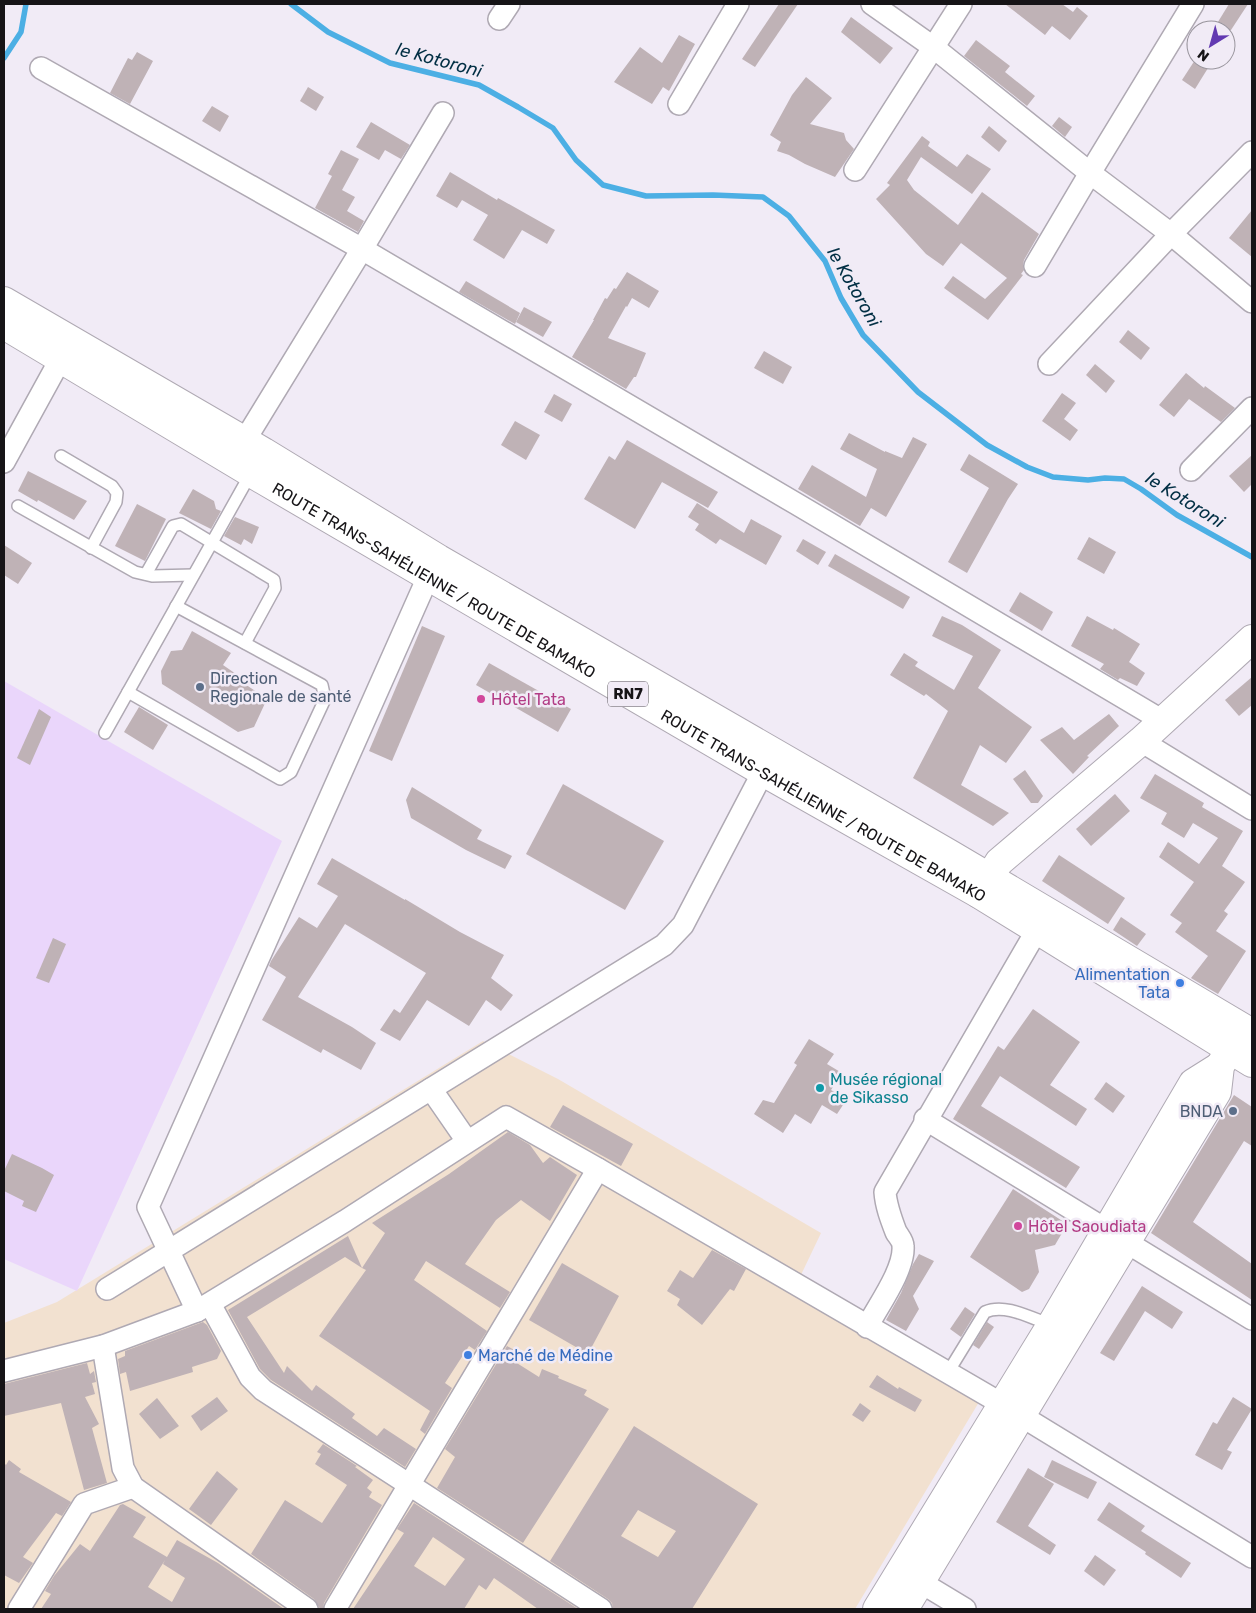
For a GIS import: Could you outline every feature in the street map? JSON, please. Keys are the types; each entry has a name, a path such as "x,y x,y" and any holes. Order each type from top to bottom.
{"main road":[{"name":"ROUTE TRANS-SAHÉLIENNE / ROUTE DE BAMAKO","path":"4,301 251,459 434,568 984,886 1242,1049"},
{"name":"ROUTE TRANS-SAHÉLIENNE / ROUTE DE BAMAKO","path":"4,325 60,360 251,459"},
{"name":"ROUTE TRANS-SAHÉLIENNE / ROUTE DE BAMAKO","path":"434,568 763,772 984,886 1037,930 1242,1049"},
{"path":"984,886 999,862 1141,741 1252,639"},
{"path":"877,1609 910,1576 1117,1235 1193,1083 1242,1049"},
{"path":"1011,1410 1051,1325 1117,1235"},
{"path":"904,1609 910,1576"}],"street":[{"path":"679,104 738,4"},
{"path":"872,4 933,47 1090,173 1171,234 1252,302"},
{"path":"856,170 961,4"},
{"path":"1035,266 1193,4"},
{"path":"41,68 362,249 795,502 1163,721"},
{"path":"251,459 362,249 443,113"},
{"path":"1049,364 1171,234 1252,152"},
{"path":"4,462 60,360"},
{"path":"1191,470 1252,408"},
{"path":"434,568 148,1207 168,1251 203,1307 250,1377 263,1390 600,1609"},
{"path":"1141,741 1252,809"},
{"path":"107,1289 664,945 683,925 763,772"},
{"path":"867,1326 897,1273 902,1259 903,1244 886,1206 885,1192 1037,930"},
{"path":"431,1089 467,1141"},
{"path":"4,1371 103,1346 203,1307 345,1221 506,1117 1011,1410 1252,1557"},
{"path":"926,1120 1252,1319"},
{"path":"335,1609 598,1169"},
{"path":"103,1346 123,1468 133,1487 307,1609"},
{"path":"19,1609 84,1504 133,1487"},
{"path":"910,1576 965,1609"}],"lane":[{"path":"61,456 112,486 117,493 116,502 91,548"},
{"path":"106,733 212,543 251,459"},
{"path":"18,506 135,572 172,576 194,575"},
{"path":"146,574 173,526 181,524 274,580 275,588 245,643"},
{"path":"128,692 280,779 291,772 324,699 322,685 176,606"},
{"path":"947,1374 985,1312 994,1308 1008,1310 1051,1325"}],"shaded area":[{"path":"4,681 282,841 77,1291 4,1259"},
{"name":"Marché de Médine","path":"483,1041 558,1079 821,1233 800,1277 988,1387 855,1609 4,1609 4,1323 57,1302"}],"building":[{"path":"779,4 798,4 755,67 742,59"},
{"path":"1005,4 1062,4 1073,12 1077,7 1088,16 1070,40 1052,26 1045,35"},
{"path":"1229,4 1248,4 1236,22 1236,20 1219,20"},
{"path":"851,17 893,48 880,64 841,32"},
{"path":"679,35 695,44 669,91 663,87 652,104 614,82 640,47 662,63"},
{"path":"976,40 1010,66 1005,72 1035,96 1027,106 964,56"},
{"path":"137,52 153,61 130,104 110,93 128,58 132,60"},
{"path":"1188,70 1207,70 1195,89 1182,80"},
{"path":"806,77 832,98 810,124 844,133 846,140 854,149 835,177 777,151 781,142 770,135 792,95"},
{"path":"308,87 324,97 316,111 300,101"},
{"path":"212,106 229,116 220,132 202,121"},
{"path":"1059,117 1072,127 1065,137 1052,126"},
{"path":"371,122 410,145 401,159 385,150 379,160 356,147"},
{"path":"989,126 1007,141 999,152 981,137"},
{"path":"922,136 930,142 928,146 957,167 967,154 991,169 972,194 921,157 907,180 914,190 958,225 982,192 1039,234 1024,260 1024,270 1021,274 1023,275 988,320 944,288 953,276 985,299 1007,278 961,243 943,266 926,254 876,199 890,185 887,183"},
{"path":"341,150 359,159 342,190 355,197 347,211 364,221 358,232 315,208 332,176 328,174"},
{"path":"450,172 497,200 498,198 555,230 547,244 522,230 504,259 473,240 488,215 462,200 457,208 436,196"},
{"path":"1252,210 1252,257 1229,238"},
{"path":"627,272 659,291 649,308 632,298 608,338 646,353 636,377 634,377 626,389 572,357 605,298 607,299 614,288 616,289"},
{"path":"466,281 520,313 515,324 459,292"},
{"path":"524,307 552,322 543,337 516,322"},
{"path":"1128,330 1150,348 1141,360 1119,342"},
{"path":"764,351 792,367 783,384 754,368"},
{"path":"1095,364 1115,381 1106,393 1086,375"},
{"path":"1186,373 1204,388 1205,386 1235,408 1221,422 1189,399 1174,417 1159,405"},
{"path":"1062,393 1076,403 1064,419 1078,430 1070,441 1042,421"},
{"path":"554,394 572,404 562,422 544,412"},
{"path":"515,421 540,435 526,460 501,445"},
{"path":"849,433 885,452 902,458 913,437 927,444 886,517 871,508 860,526 798,489 812,465 866,497 877,469 840,449"},
{"path":"627,440 718,492 708,508 662,482 635,529 584,499 609,456 615,460"},
{"path":"969,454 1018,484 967,573 948,562 989,488 960,470"},
{"path":"1252,455 1252,484 1244,492 1229,476"},
{"path":"28,471 87,501 74,520 18,491"},
{"path":"193,489 214,501 216,509 221,511 211,529 179,513"},
{"path":"697,503 744,533 751,519 782,536 766,565 720,539 716,544 695,530 699,524 688,517"},
{"path":"137,504 166,519 145,561 115,546"},
{"path":"235,517 259,527 252,544 244,539 241,545 224,536"},
{"path":"1089,537 1116,552 1104,574 1077,559"},
{"path":"803,539 826,552 818,565 796,551"},
{"path":"4,545 32,563 18,584 4,575"},
{"path":"835,554 910,597 903,609 828,566"},
{"path":"1020,592 1053,612 1042,631 1009,611"},
{"path":"942,616 962,625 1001,650 978,688 1032,727 1006,763 980,745 961,785 1009,813 993,826 913,778 948,711 926,694 924,696 890,675 904,653 918,662 915,666 954,690 973,656 932,636"},
{"path":"1087,616 1113,630 1114,628 1140,644 1129,662 1145,673 1137,686 1120,678 1118,680 1100,669 1104,664 1071,646"},
{"path":"422,626 445,636 392,761 369,751"},
{"path":"192,631 231,653 223,665 236,674 242,682 267,699 254,727 238,732 162,684 161,671 171,651 182,650"},
{"path":"489,663 571,709 558,732 476,685"},
{"path":"1252,677 1252,705 1239,716 1225,700"},
{"path":"139,707 168,725 153,750 124,732"},
{"path":"39,709 51,717 30,765 17,758"},
{"path":"1109,714 1119,726 1087,756 1089,757 1073,774 1040,740 1062,727 1074,740"},
{"path":"1025,770 1043,796 1038,803 1031,803 1013,779"},
{"path":"1155,774 1204,803 1202,807 1243,831 1222,866 1245,882 1224,911 1228,914 1216,931 1246,951 1218,994 1191,978 1208,956 1175,932 1182,923 1170,915 1194,882 1159,857 1168,842 1199,864 1218,838 1193,823 1184,838 1161,824 1167,813 1140,798"},
{"path":"563,784 664,841 625,910 526,854"},
{"path":"412,787 482,830 477,839 512,856 505,869 466,850 411,818 406,800"},
{"path":"1115,794 1130,811 1091,846 1076,829"},
{"path":"1059,855 1125,898 1108,924 1042,881"},
{"path":"332,858 460,932 504,955 491,978 513,995 501,1011 486,1000 469,1026 427,1000 400,1041 380,1030 394,1009 400,1013 426,973 345,924 298,997 352,1027 376,1043 361,1070 323,1049 321,1053 262,1020 286,977 269,966 271,961 299,917 317,928 338,896 317,884"},
{"path":"1121,917 1146,934 1137,946 1113,930"},
{"path":"53,938 66,944 49,983 36,978"},
{"path":"1033,1009 1080,1042 1050,1085 1087,1109 1076,1126 1000,1076 981,1106 1080,1167 1066,1188 953,1119 998,1046 1004,1050"},
{"name":"Musée régional de Sikasso","path":"809,1039 834,1054 827,1064 842,1073 831,1090 847,1099 837,1114 822,1105 811,1124 795,1114 783,1133 754,1114 763,1100 774,1103 797,1065 794,1063"},
{"path":"1106,1082 1125,1096 1113,1113 1094,1099"},
{"path":"1234,1095 1252,1107 1252,1146 1244,1141 1193,1222 1252,1264 1252,1300 1151,1233"},
{"path":"563,1105 633,1144 621,1166 550,1127"},
{"path":"508,1132 530,1145 543,1163 550,1157 577,1175 550,1221 521,1200 496,1220 465,1264 510,1292 500,1308 426,1261 414,1280 487,1331 475,1350 469,1346 445,1383 452,1388 425,1434 420,1430 430,1411 319,1336 366,1270 362,1268 385,1233 372,1223 449,1174"},
{"path":"12,1154 54,1175 36,1212 22,1206 24,1201 4,1191 4,1171"},
{"path":"1013,1189 1064,1222 1065,1228 1055,1245 1035,1250 1039,1272 1029,1289 1022,1292 970,1257"},
{"path":"348,1236 362,1268 345,1257 247,1317 284,1373 287,1366 312,1391 316,1385 355,1414 352,1418 377,1436 384,1428 416,1449 405,1467 271,1380 260,1369 228,1310"},
{"path":"712,1250 746,1269 734,1291 730,1289 702,1325 677,1305 680,1299 667,1291 680,1270 693,1278"},
{"path":"919,1254 934,1261 913,1296 919,1309 906,1331 886,1320"},
{"path":"562,1263 619,1296 588,1354 529,1320"},
{"path":"1142,1286 1183,1312 1172,1329 1145,1311 1114,1361 1100,1353"},
{"path":"965,1307 975,1314 961,1337 950,1329"},
{"path":"203,1322 207,1325 221,1351 217,1359 192,1367 193,1372 130,1391 126,1372 120,1374 118,1359 125,1356 125,1351"},
{"path":"987,1322 994,1327 979,1349 973,1345"},
{"path":"507,1346 516,1351 512,1360 539,1377 542,1369 559,1376 558,1378 587,1390 584,1395 609,1409 523,1543 437,1488 455,1457 445,1449"},
{"path":"87,1363 90,1374 94,1371 96,1382 92,1383 95,1394 85,1397 99,1424 92,1428 107,1483 84,1490 61,1403 4,1416 4,1384"},
{"path":"877,1375 898,1389 899,1387 922,1400 915,1412 869,1387"},
{"path":"217,1397 228,1411 201,1431 191,1416"},
{"path":"1233,1397 1252,1409 1227,1450 1232,1452 1222,1470 1195,1455 1213,1422 1217,1424"},
{"path":"157,1398 179,1426 160,1439 139,1414"},
{"path":"860,1403 871,1411 863,1422 852,1415"},
{"path":"634,1426 758,1504 692,1609 613,1609 612,1603 608,1599 550,1561","holes":["638,1510 676,1531 658,1557 621,1536"]},
{"path":"323,1444 357,1466 355,1467 373,1480 367,1488 372,1492 369,1497 382,1505 324,1603 323,1609 320,1609 314,1599 251,1554 285,1500 322,1523 347,1485 315,1464 321,1454 317,1452"},
{"path":"9,1460 21,1469 19,1472 71,1502 62,1516 56,1513 23,1557 33,1563 19,1583 4,1575 4,1463 6,1465"},
{"path":"1052,1460 1097,1482 1088,1499 1044,1477"},
{"path":"1028,1468 1054,1484 1028,1526 1056,1545 1050,1555 996,1522"},
{"path":"217,1471 238,1489 211,1525 189,1509"},
{"path":"1109,1502 1145,1526 1141,1531 1191,1563 1181,1578 1145,1554 1146,1552 1097,1520"},
{"path":"414,1503 578,1609 538,1609 494,1578 486,1590 479,1585 464,1609 353,1609 404,1533 397,1529","holes":["433,1537 465,1559 445,1586 414,1566"]},
{"path":"123,1504 146,1517 133,1537 167,1557 177,1540 218,1563 284,1609 41,1609 51,1594 45,1591 54,1576 80,1544 90,1551 120,1505","holes":["165,1560 163,1564 185,1578 172,1602 148,1587"]},
{"path":"1095,1555 1116,1570 1104,1586 1084,1571"}],"waterway":[{"path":"4,58 21,32 26,4"},
{"name":"le Kotoroni","path":"291,4 328,32 390,63 479,85 518,107 553,128 576,160 603,185 646,196 713,195 763,197 789,216 825,261 841,298 863,335 918,392 987,445 1027,467 1053,477 1088,480 1105,478 1124,479 1177,515 1252,557"}],"place":[{"name":"Direction Regionale de santé","path":"200,687"},
{"name":"Hôtel Tata","path":"481,699"},
{"name":"Alimentation Tata","path":"1180,983"},
{"name":"Musée régional de Sikasso","path":"820,1088"},
{"name":"BNDA","path":"1233,1111"},
{"name":"Hôtel Saoudiata","path":"1018,1226"},
{"name":"Marché de Médine","path":"468,1355"}]}
